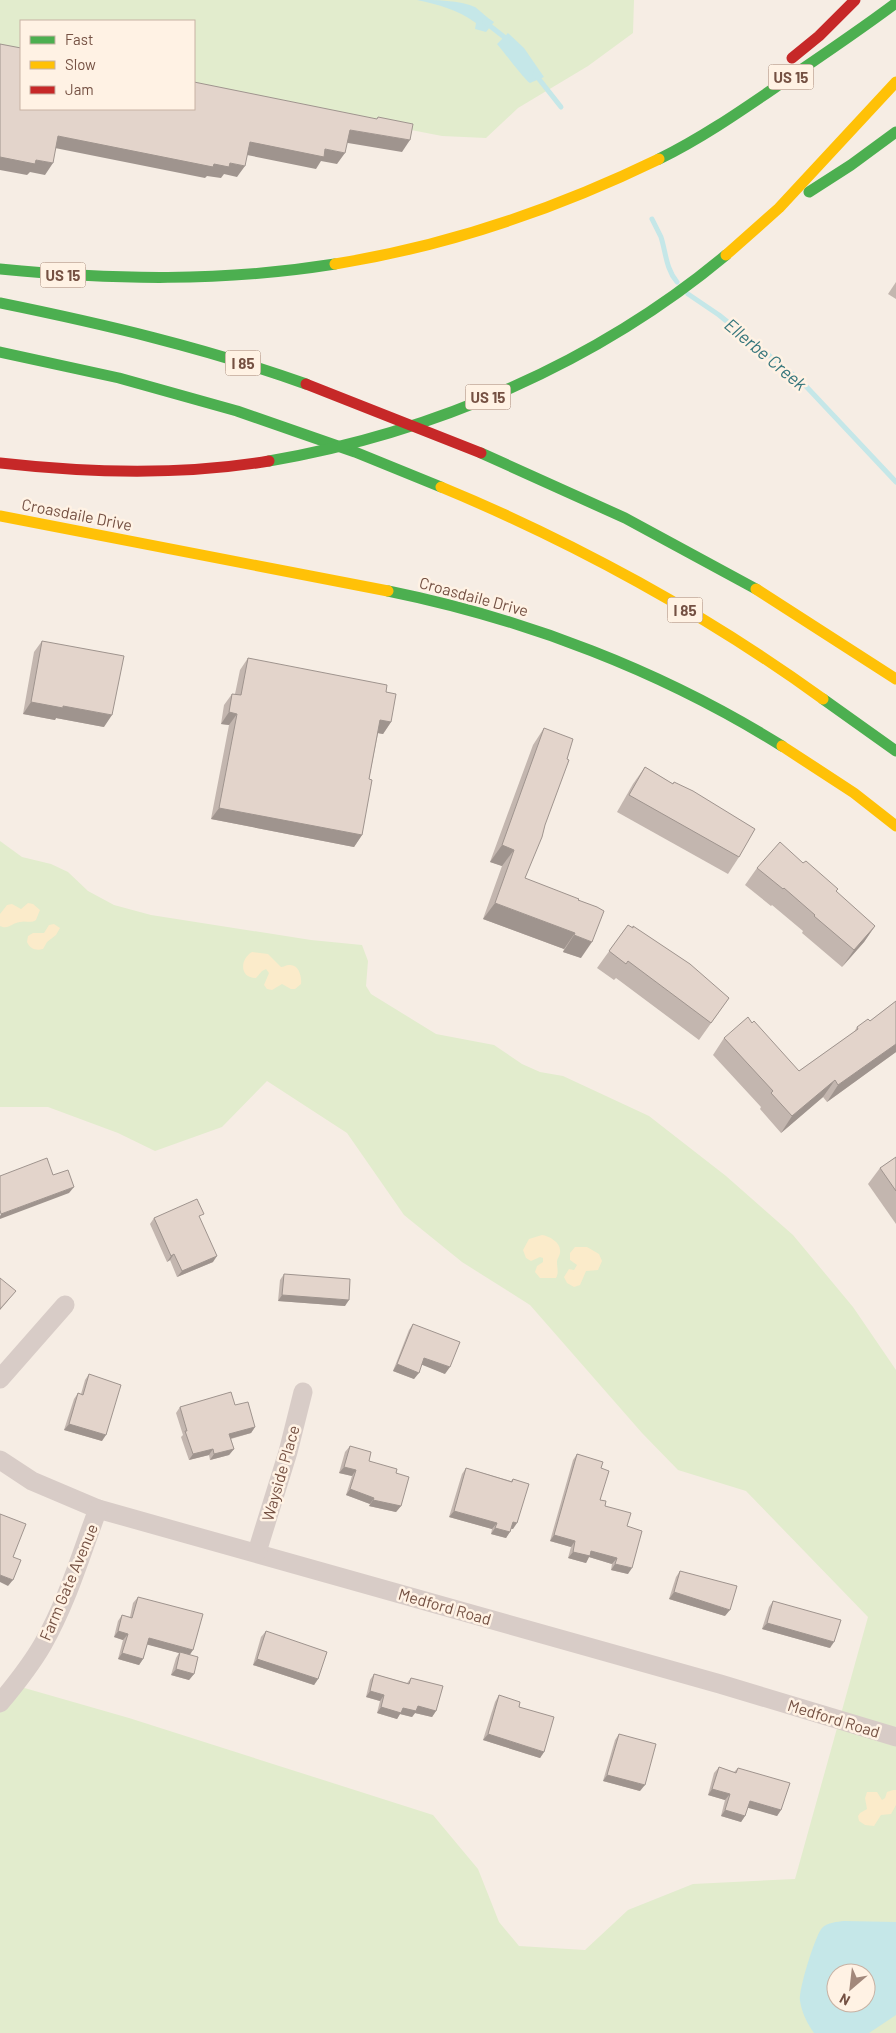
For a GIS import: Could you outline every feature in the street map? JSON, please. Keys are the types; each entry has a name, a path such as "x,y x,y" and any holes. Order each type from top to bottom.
{"main road":[{"path":"747,107 787,62 819,36 855,0"},
{"name":"US 15","path":"0,269 126,279 212,278 313,268 393,253 495,227 546,209 670,153 747,107 866,26 896,3"},
{"name":"US 15","path":"0,463 115,472 208,469 281,460 347,446 425,422 528,380 636,321 686,286 736,246 773,215 896,82"},
{"path":"773,215 851,165 896,132"},
{"name":"I 85","path":"0,303 129,331 212,353 278,374 477,450 640,525 707,561 815,625 896,678"},
{"name":"I 85","path":"0,352 86,370 270,422 459,494 535,530 673,603 741,644 815,693 896,751"},
{"name":"Croasdaile Drive","path":"0,516 387,590 470,610 545,633 634,669 731,716 820,770 896,826"}],"street":[{"path":"0,1379 65,1305"},
{"name":"Wayside Place","path":"257,1552 288,1452 303,1392"},
{"name":"Medford Road","path":"0,1460 32,1481 98,1509 257,1552 720,1684 896,1737"},
{"name":"Farm Gate Avenue","path":"0,1703 27,1669 43,1644 60,1609 98,1509"}],"green space":[{"path":"0,0 634,0 633,33 588,66 518,108 486,138 442,136 195,88 195,20 20,20 20,55 0,49"},
{"path":"0,841 22,857 51,864 68,872 88,891 114,905 151,915 311,940 362,945 368,961 366,986 371,994 436,1034 494,1045 522,1064 540,1072 563,1076 649,1116 726,1176 793,1235 853,1307 896,1370 896,2033 0,2033 0,1712 21,1687 129,1718 433,1815 478,1869 499,1922 519,1946 585,1950 628,1910 693,1884 795,1879 868,1617 746,1491 678,1470 642,1433 530,1305 462,1262 404,1215 347,1133 267,1081 222,1127 155,1151 118,1133 48,1107 0,1107"}],"sand":[{"path":"28,903 33,904 40,910 36,920 17,923 8,927 0,926 0,914 7,905 12,904 21,909"},
{"path":"54,924 60,928 43,949 36,950 30,946 27,942 28,936 33,933 44,933 49,925"},
{"path":"252,952 268,954 281,967 292,965 300,975 301,984 295,989 282,984 272,990 267,989 264,985 269,973 266,969 256,978 250,977 244,972 245,959"},
{"path":"542,1235 554,1240 560,1247 556,1278 540,1278 535,1272 537,1266 543,1262 543,1258 540,1257 531,1261 526,1258 523,1250 529,1239"},
{"path":"575,1247 587,1247 599,1254 602,1261 598,1270 586,1271 580,1285 574,1287 567,1283 564,1277 569,1269 574,1270 577,1265 570,1260 570,1253"},
{"path":"896,1790 896,1805 891,1814 881,1815 874,1826 865,1825 859,1821 858,1816 860,1813 867,1809 865,1798 867,1792 877,1792 882,1800 887,1792"}],"water":[{"path":"417,0 447,1 469,5 475,7 494,22 486,32 475,29 476,23 462,14"},
{"path":"508,33 524,48 544,77 530,83 514,65 497,44"},
{"path":"841,1921 896,1922 896,2015 869,2033 814,2033 805,2018 800,1995 811,1952 822,1928"}],"building":[{"path":"0,44 20,48 20,110 195,110 195,82 377,119 378,117 413,124 410,140 350,130 345,153 325,149 324,157 250,142 245,166 230,163 229,167 214,164 213,167 58,136 53,163 36,160 35,164 0,157"},
{"path":"42,641 124,656 112,715 31,702"},
{"path":"248,658 387,685 386,692 396,694 391,722 380,720 369,779 372,780 362,835 219,808 237,714 229,712 232,694 241,695"},
{"path":"544,728 573,739 567,759 569,760 542,837 525,878 604,911 592,942 574,935 575,933 495,903 514,850 502,845"},
{"path":"645,767 673,784 674,782 693,791 755,829 739,857 629,795"},
{"path":"780,842 803,863 806,861 838,889 836,891 875,926 854,950 784,888 757,868"},
{"path":"628,925 633,928 633,926 690,964 729,998 711,1023 628,961 626,964 609,951"},
{"path":"896,1001 896,1044 838,1085 835,1080 792,1116 771,1093 773,1091 724,1038 748,1017 752,1023 754,1021 799,1071 858,1029 857,1027 868,1019 870,1021"},
{"path":"896,1157 896,1191 880,1168"},
{"path":"47,1158 53,1175 68,1170 74,1187 1,1214 0,1176"},
{"path":"197,1199 204,1214 199,1216 217,1256 182,1271 174,1254 171,1256 154,1218"},
{"path":"284,1274 350,1279 349,1300 282,1295"},
{"path":"0,1278 16,1291 0,1309"},
{"path":"413,1324 460,1342 450,1367 424,1358 419,1373 397,1364"},
{"path":"89,1374 121,1385 106,1435 69,1424 78,1393 83,1395"},
{"path":"231,1392 235,1405 248,1402 255,1427 229,1434 234,1449 214,1454 213,1449 193,1454 185,1431 187,1431 180,1407"},
{"path":"350,1446 371,1452 369,1461 397,1469 396,1473 409,1477 401,1506 373,1500 374,1498 350,1489 356,1470 344,1467"},
{"path":"577,1454 603,1462 601,1468 609,1471 600,1500 606,1501 605,1506 631,1513 627,1526 642,1531 632,1568 615,1564 617,1558 591,1551 590,1556 573,1552 575,1541 554,1535"},
{"path":"466,1468 512,1482 513,1479 529,1484 517,1523 513,1522 510,1532 495,1528 497,1523 454,1511"},
{"path":"0,1514 26,1524 13,1557 21,1560 13,1580 0,1575"},
{"path":"680,1571 737,1586 730,1610 674,1592"},
{"path":"138,1597 203,1614 193,1650 149,1638 143,1659 122,1653 128,1634 118,1631 122,1615 132,1618"},
{"path":"773,1601 841,1620 834,1642 767,1623"},
{"path":"266,1631 327,1652 318,1679 257,1659"},
{"path":"180,1652 198,1657 194,1674 176,1669"},
{"path":"374,1674 409,1684 411,1678 443,1686 436,1711 418,1706 416,1711 403,1708 401,1713 381,1707 384,1695 370,1691"},
{"path":"499,1695 520,1702 519,1707 554,1717 544,1752 488,1734"},
{"path":"619,1734 656,1744 645,1785 607,1775"},
{"path":"719,1767 736,1773 738,1768 790,1783 781,1810 750,1801 745,1816 725,1810 730,1794 712,1789"}],"waterway":[{"name":"Ellerbe Creek","path":"485,22 508,40"},
{"name":"Ellerbe Creek","path":"535,74 561,107"},
{"name":"Ellerbe Creek","path":"652,219 661,237 671,272 677,282"},
{"name":"Ellerbe Creek","path":"688,294 719,315 802,382 896,482"}],"traffic: fast":[{"path":"659,159 740,112 896,3"},
{"path":"809,192 851,165 896,132"},
{"path":"269,461 331,448 392,432 452,412 511,388 569,360 624,328 676,293 726,255"},
{"path":"0,269 42,273 168,277 251,274 335,264"},
{"path":"0,303 77,319 192,348 306,384"},
{"path":"0,352 119,378 237,411 355,452 441,487"},
{"path":"481,453 625,518 756,589"},
{"path":"388,591 491,616 592,651 641,671 689,694 782,746"},
{"path":"823,699 896,751"}],"traffic: slow":[{"path":"726,255 779,208 896,82"},
{"path":"335,264 419,247 501,224 581,194 659,159"},
{"path":"441,487 540,531 638,582 734,638 823,699"},
{"path":"0,516 388,591"},
{"path":"756,589 896,679"},
{"path":"782,746 854,793 896,826"}],"traffic: jam":[{"path":"792,58 819,36 855,0"},
{"path":"306,384 481,453"},
{"path":"0,463 101,471 168,471 236,466 269,461"}]}
